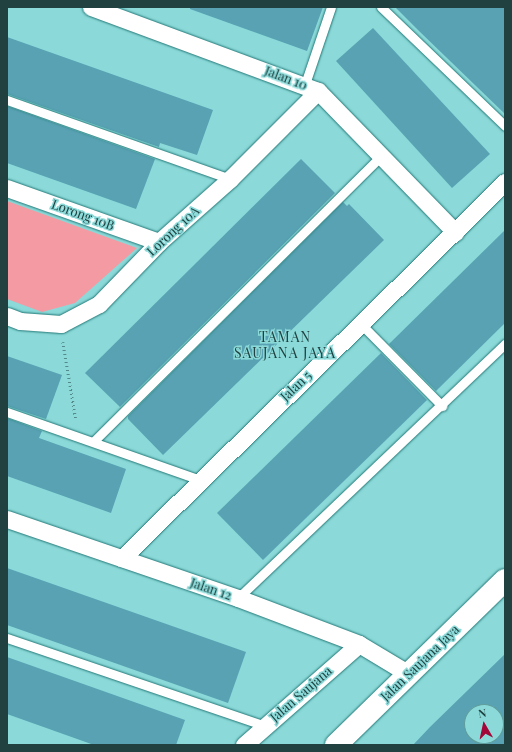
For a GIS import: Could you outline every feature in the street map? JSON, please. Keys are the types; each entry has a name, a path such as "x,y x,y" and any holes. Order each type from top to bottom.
{"main road":[{"name":"Jalan Saujana Jaya","path":"336,745 505,580"}],"street":[{"name":"Jalan 10","path":"91,7 312,88 382,155 455,232"},
{"name":"Lorong 10A","path":"61,324 99,304 159,242 230,179 312,88"},
{"name":"Jalan 5","path":"122,558 505,182"},
{"name":"Lorong 10B","path":"7,188 159,242"},
{"path":"7,316 20,321 61,324"},
{"name":"Jalan 12","path":"7,519 238,598 359,644 409,674"},
{"name":"Jalan Saujana","path":"244,745 359,644"}],"lane":[{"path":"312,88 331,7"},
{"path":"381,7 505,126"},
{"path":"7,100 230,179"},
{"path":"94,441 382,155"},
{"path":"360,323 442,406"},
{"path":"238,598 442,406 505,344"},
{"path":"7,412 78,437 94,441 200,480"},
{"path":"7,638 265,726"}],"path":[{"path":"61,324 78,437"}],"shaded area":[{"path":"7,201 137,248 75,303 42,312 7,299"}],"building":[{"path":"190,7 323,7 307,51 190,9"},
{"path":"395,7 505,7 505,114 419,31"},
{"path":"373,28 490,154 452,188 336,61"},
{"path":"7,37 213,110 197,155 160,143 159,147 7,94"},
{"path":"7,106 155,159 136,209 7,163"},
{"path":"301,159 335,193 120,407 85,373"},
{"path":"343,202 347,206 349,204 384,240 163,455 128,419 128,416"},
{"path":"505,230 505,323 436,391 389,344"},
{"path":"381,353 427,400 263,560 217,513"},
{"path":"7,356 62,375 46,419 7,406"},
{"path":"7,418 42,431 39,438 126,469 111,513 7,476"},
{"path":"7,568 246,652 228,703 7,625"},
{"path":"505,654 505,745 413,745 430,727"},
{"path":"7,657 185,720 176,745 94,745 7,714"}],"district":[{"name":"TAMAN SAUJANA JAYA","path":"285,346"}]}
